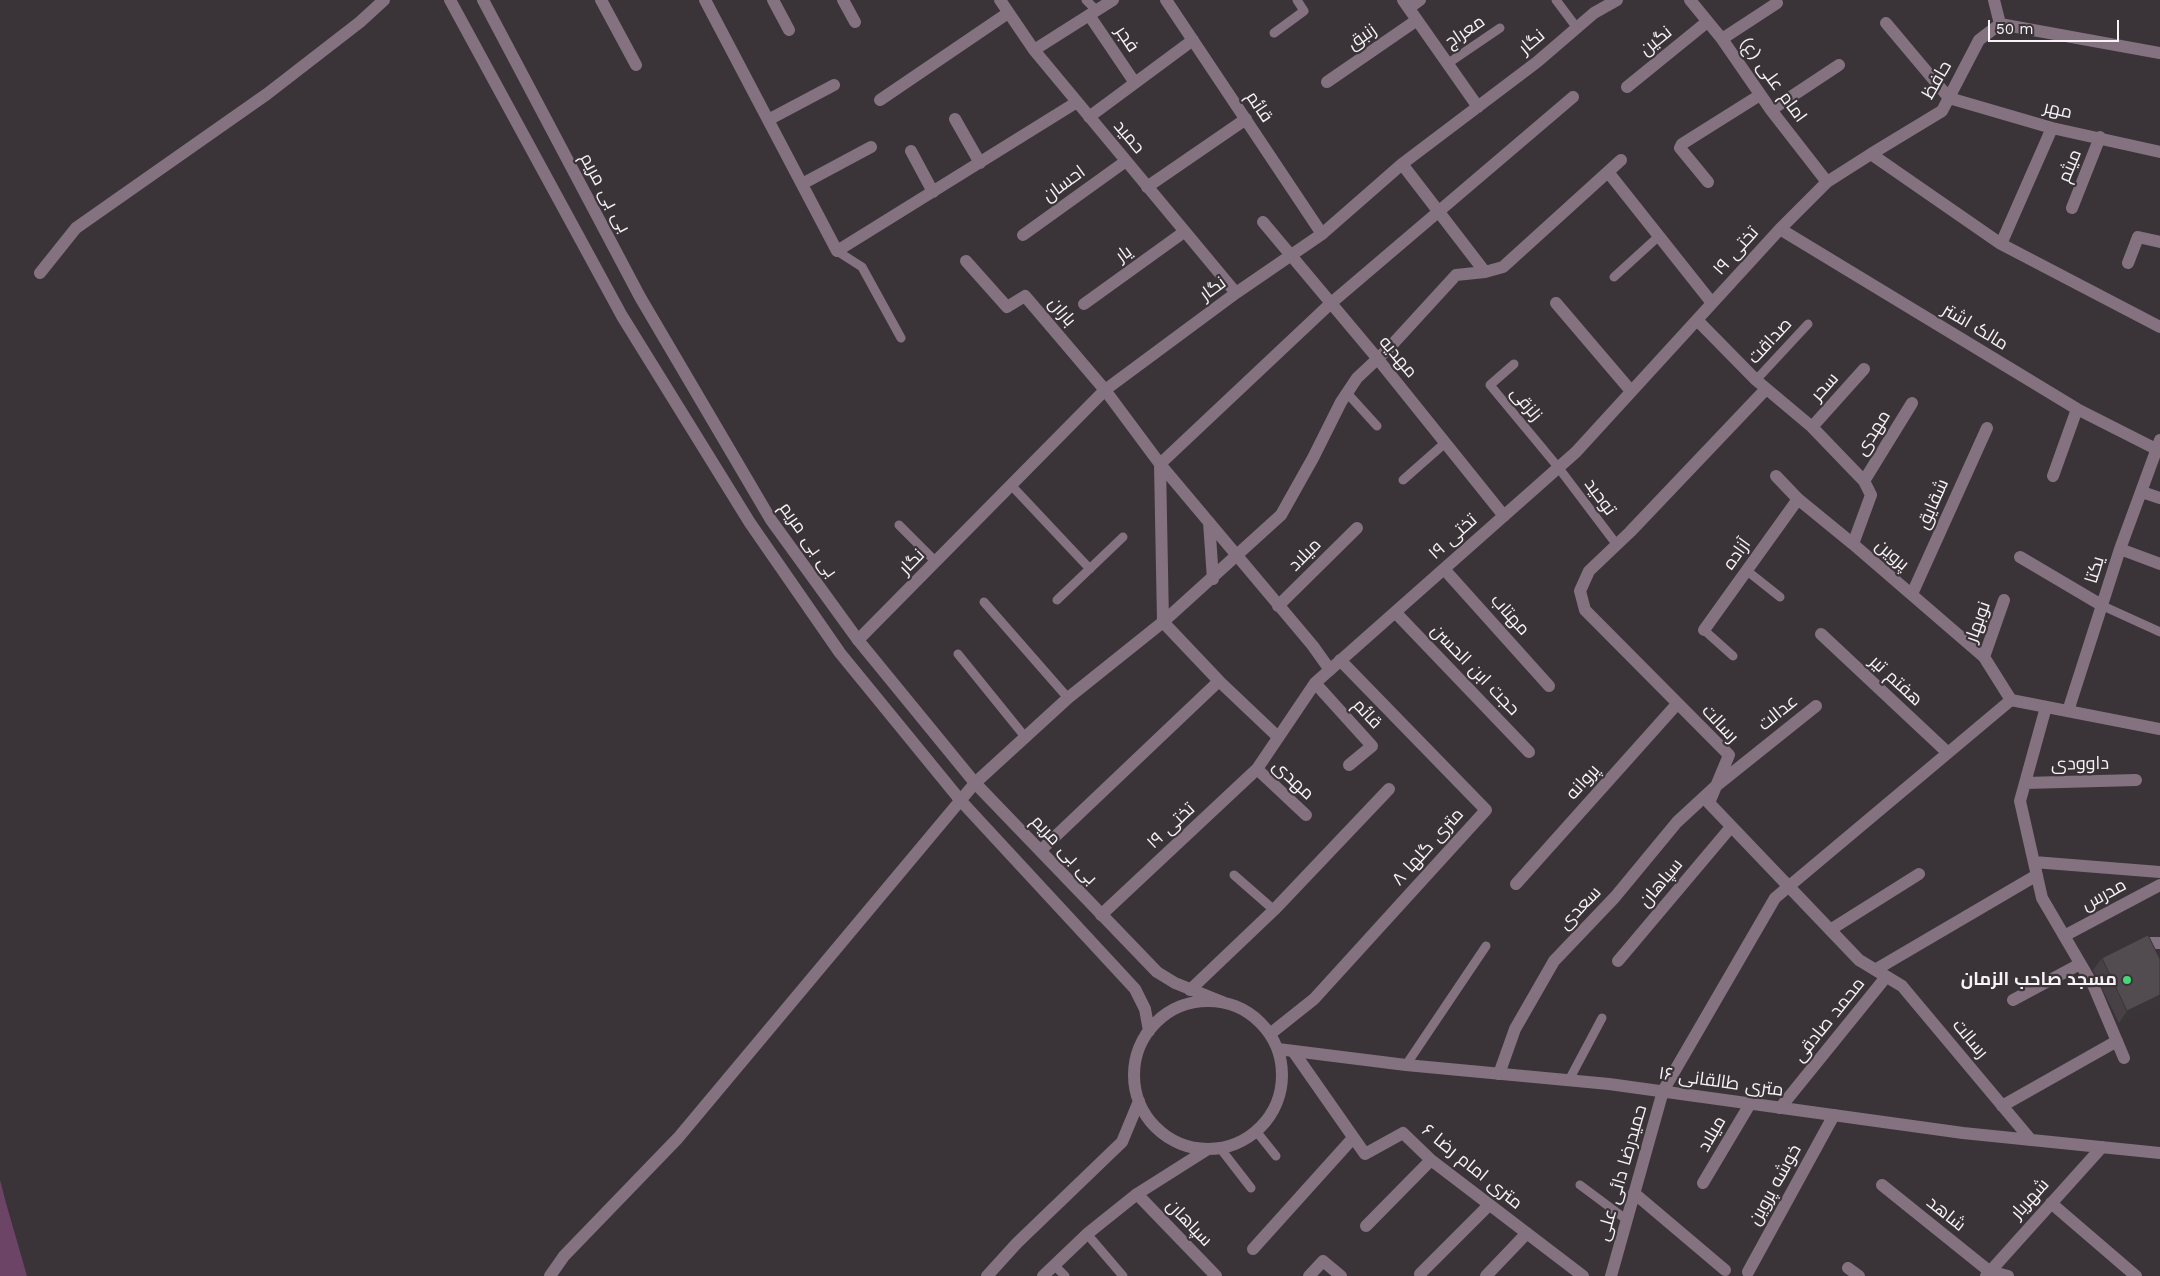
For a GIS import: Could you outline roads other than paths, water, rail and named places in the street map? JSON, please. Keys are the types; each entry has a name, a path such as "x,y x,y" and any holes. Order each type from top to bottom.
{"street":[{"path":"40,273 76,228 267,94 360,22 384,0"},
{"path":"450,0 622,316 750,523 840,652 960,801 1135,989 1145,1009 1149,1031"},
{"name":"بی بی مریم","path":"483,0 640,297 771,520 858,640 976,783 1157,972 1190,990 1225,1003"},
{"path":"601,0 636,65"},
{"path":"705,0 837,251 1077,102"},
{"path":"773,0 789,30"},
{"path":"843,0 855,22"},
{"name":"حمید","path":"1000,0 1034,50 1236,294"},
{"path":"1034,50 1113,0"},
{"name":"قائم","path":"1166,0 1322,234"},
{"path":"1420,0 1406,4 1478,107"},
{"name":"نگار","path":"858,640 1105,390 1322,234 1402,164 1537,62 1594,12 1617,0"},
{"name":"امام علی (ع)","path":"1690,0 1722,39 1760,96 1827,182"},
{"path":"1994,0 2000,24 2160,53"},
{"path":"1722,39 1777,3"},
{"path":"880,100 1008,13"},
{"name":"فجر","path":"1093,13 1135,83"},
{"name":"زنبق","path":"1327,82 1417,20"},
{"name":"نگین","path":"1627,86 1707,22"},
{"path":"1886,23 1949,98"},
{"name":"حافظ","path":"1827,182 1942,112 1979,40 2000,24"},
{"path":"1089,117 1193,40"},
{"path":"1771,110 1840,65"},
{"path":"768,120 834,85"},
{"path":"1708,182 1680,148 1682,144 1760,96"},
{"path":"1278,737 1219,681 1164,622 1160,464 1330,304 1573,97"},
{"name":"مهر","path":"1949,98 2052,128 2100,137 2160,152"},
{"path":"955,119 980,163"},
{"path":"1147,187 1246,119"},
{"path":"2001,244 2052,128"},
{"name":"میثم","path":"2072,208 2100,137"},
{"path":"802,184 871,146"},
{"path":"911,151 933,192"},
{"path":"1871,154 2001,244 2160,327"},
{"path":"550,1276 564,1256 678,1138 976,783 1068,698 1164,622 1281,515 1357,378 1390,348 1456,275 1485,272 1503,267 1621,160"},
{"name":"احسان","path":"1023,235 1126,161"},
{"path":"1402,164 1485,272"},
{"path":"1608,172 1712,303"},
{"name":"تختی ۱۹","path":"1101,915 1257,769 1315,683 1576,452 1780,229 1827,182"},
{"name":"مهدیه","path":"1262,222 1377,358 1504,516"},
{"name":"مالک اشتر","path":"1780,229 2077,409 2158,445"},
{"name":"یار","path":"1084,304 1184,232"},
{"path":"2128,263 2138,237 2160,242"},
{"name":"باران","path":"966,261 1007,307 1026,296 1105,390"},
{"path":"1556,302 1631,392"},
{"path":"1697,320 1756,380 1812,427 1864,481"},
{"name":"سحر","path":"1812,427 1864,369"},
{"path":"1616,545 1766,389"},
{"path":"1105,390 1160,464 1238,556 1330,670"},
{"name":"مهدی","path":"1864,481 1912,403"},
{"path":"2053,476 2077,409"},
{"name":"شقایق","path":"1912,594 1987,428"},
{"name":"یکتا","path":"2068,711 2120,549 2158,445"},
{"path":"1776,476 1798,499 1852,544"},
{"name":"پروین","path":"1864,481 1871,495 1852,544 1984,657 2010,700"},
{"path":"2142,492 2160,498"},
{"name":"آزاده","path":"1704,630 1798,499"},
{"path":"1209,522 1212,578"},
{"name":"میلاد","path":"1278,606 1357,528"},
{"name":"رسالت","path":"1616,545 1589,571 1580,591 1585,610 1729,755 1709,803 1859,960 1902,986 2031,1140"},
{"path":"2120,549 2160,564"},
{"path":"2020,557 2103,606"},
{"name":"مهتاب","path":"1444,569 1549,686"},
{"name":"نوبهار","path":"1984,657 2004,600"},
{"name":"حجت ابن الحسن","path":"1395,612 1529,752"},
{"name":"هفتم تیر","path":"1821,634 1948,753"},
{"name":"۸ متری گلها","path":"1270,1034 1314,999 1486,810 1340,660"},
{"path":"1041,850 1219,681"},
{"name":"قائم","path":"1315,683 1372,746 1349,765"},
{"path":"1788,887 2010,700 2160,729"},
{"name":"پروانه","path":"1516,884 1677,704"},
{"name":"عدالت","path":"1716,786 1816,706"},
{"path":"2046,707 2020,801 2042,898 2094,988 2124,1058"},
{"name":"مهدی","path":"1257,769 1306,815"},
{"name":"داوودی","path":"2025,783 2136,780"},
{"name":"سعدی","path":"1498,1074 1515,1029 1554,960 1615,897 1677,822 1716,786"},
{"path":"1190,990 1274,910 1389,789"},
{"name":"سپاهان","path":"1618,961 1731,827"},
{"path":"2034,862 2160,872"},
{"path":"1830,930 1919,874"},
{"path":"1880,973 2037,875"},
{"name":"مدرس","path":"2064,936 2160,885"},
{"name":"حمیدرضا دائی علی","path":"1611,1276 1663,1092 1775,898 1788,887"},
{"path":"2013,1000 2080,964"},
{"name":"محمد صادقی","path":"1780,1108 1880,973"},
{"path":"1043,1276 1087,1234 1137,1194 1214,1149 1239,1142 1256,1132 1271,1114 1280,1094 1282,1071 1278,1049 1270,1034 1250,1014 1225,1003 1203,1002 1183,1006 1164,1016 1149,1031 1138,1053 1134,1076 1139,1101 1149,1120 1160,1132 1180,1144 1214,1149"},
{"path":"2002,1106 2117,1041"},
{"name":"۱۶ متری طالقانی","path":"1278,1049 1406,1065 1569,1080 1963,1133 2160,1153"},
{"name":"۶ متری امام رضا","path":"1293,1052 1365,1154 1403,1133 1431,1160 1583,1276"},
{"path":"987,1276 1017,1244 1122,1142 1139,1101"},
{"name":"میلاد","path":"1703,1183 1750,1104"},
{"name":"خوشه پروین","path":"1748,1272 1834,1115"},
{"path":"1253,1249 1353,1138"},
{"name":"شهریار","path":"1987,1273 2102,1147"},
{"path":"1366,1226 1431,1160"},
{"name":"شاهد","path":"1882,1185 1987,1273"},
{"name":"سپاهان","path":"1137,1194 1216,1276"},
{"path":"1634,1194 1725,1270"},
{"path":"2051,1203 2136,1276"},
{"path":"1420,1274 1489,1205"},
{"path":"1486,1276 1526,1233"},
{"path":"1309,1276 1323,1261 1341,1276"},
{"path":"1848,1268 1859,1276"},
{"path":"1987,1273 2008,1276"}],"lane":[{"path":"1086,0 1093,13"},
{"path":"1274,33 1304,11 1297,0"},
{"path":"1556,0 1577,28"},
{"name":"معراج","path":"1447,64 1500,28"},
{"path":"1614,277 1659,236"},
{"path":"837,251 862,267 901,338"},
{"name":"صداقت","path":"1756,380 1808,324"},
{"name":"زلزقی","path":"1514,364 1490,385 1558,467"},
{"path":"1347,393 1377,426"},
{"path":"1403,480 1445,443"},
{"name":"توحید","path":"1558,467 1616,545"},
{"path":"1011,485 1090,569"},
{"path":"899,525 936,562"},
{"path":"1057,600 1123,536"},
{"path":"1746,570 1780,598"},
{"path":"984,602 1068,698"},
{"path":"2103,606 2160,632"},
{"path":"1704,630 1733,656"},
{"path":"958,654 1026,738"},
{"path":"1234,875 1274,910"},
{"path":"1406,1065 1486,946"},
{"path":"1569,1080 1602,1018"},
{"path":"1256,1132 1276,1156"},
{"path":"1214,1149 1251,1188"},
{"path":"1580,1185 1627,1220"},
{"path":"1087,1234 1122,1276"},
{"path":"1054,1265 1065,1276"}],"place":[{"name":"مسجد صاحب الزمان","path":"2127,980"}]}
